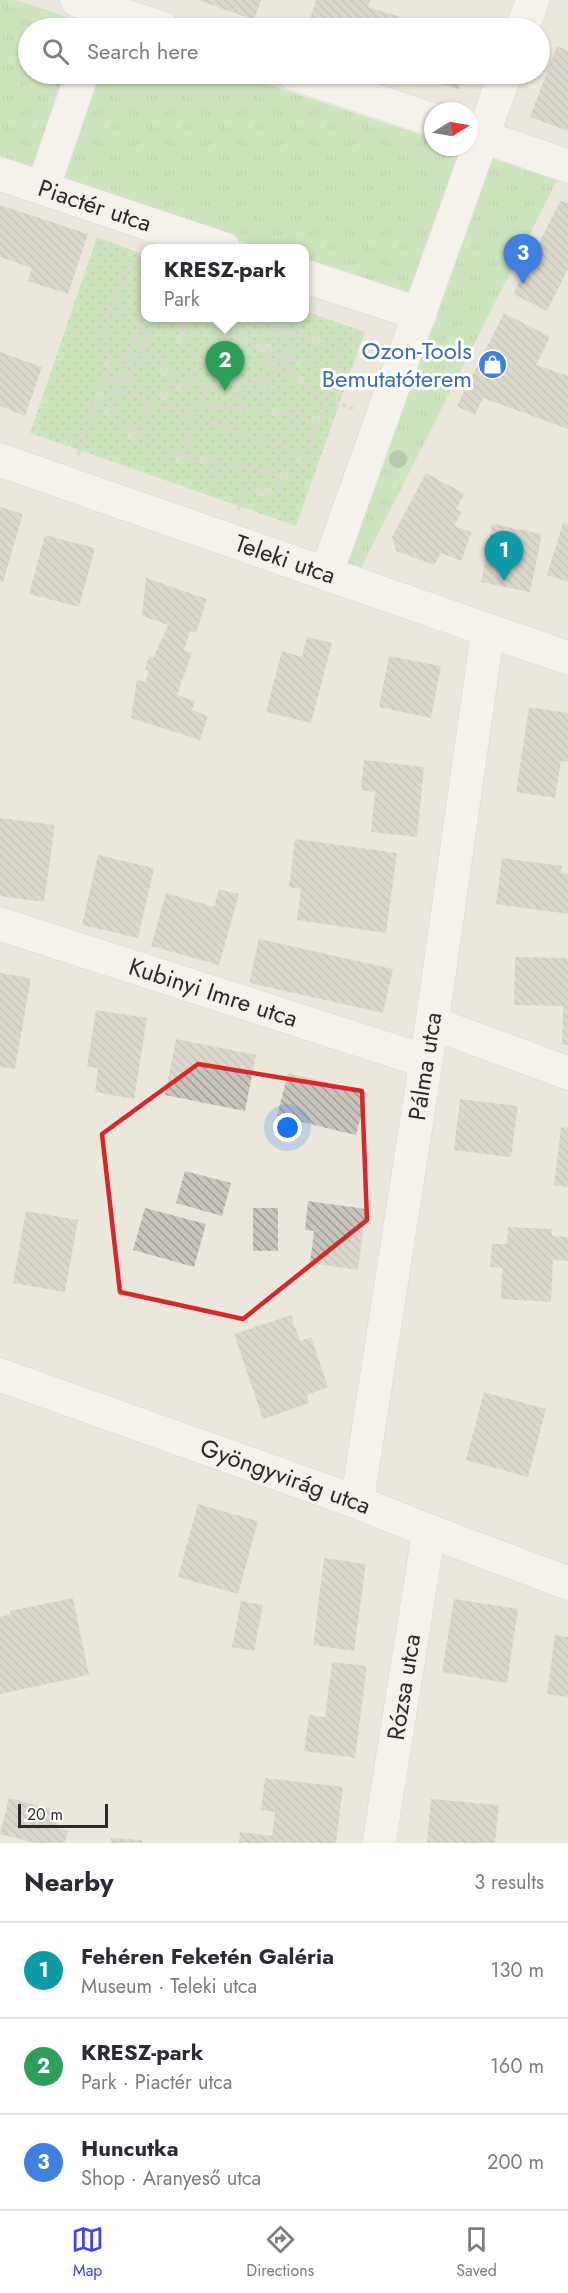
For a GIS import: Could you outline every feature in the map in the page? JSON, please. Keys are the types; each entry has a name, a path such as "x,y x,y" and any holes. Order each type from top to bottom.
{"street":[{"path":"526,18 533,0"},
{"path":"93,13 116,18"},
{"path":"43,188 79,84"},
{"path":"325,84 424,117"},
{"path":"478,128 500,84"},
{"path":"478,135 568,166"},
{"path":"326,574 420,314 468,156"},
{"name":"Piactér utca","path":"0,174 209,244"},
{"path":"309,278 420,314"},
{"name":"Teleki utca","path":"0,460 568,658"},
{"name":"Pálma utca","path":"357,1502 432,1023 488,630"},
{"name":"Kubinyi Imre utca","path":"0,924 425,1061"},
{"path":"432,1023 568,1073"},
{"name":"Gyöngyvirág utca","path":"0,1376 357,1502 568,1583"},
{"name":"Rózsa utca","path":"379,1843 429,1531"}],"path":[{"path":"148,244 160,227"},
{"path":"68,484 110,363 104,330 118,288 141,255"},
{"path":"141,320 111,405 113,414 123,425 183,456 278,474 296,475 301,471 305,461 304,453"},
{"path":"106,376 128,383 153,322"},
{"path":"181,322 183,343 203,363 214,363 221,369 220,380 216,385 207,387 201,384 197,372 203,363"},
{"path":"214,363 222,343 228,336 229,322"},
{"path":"260,322 342,351 310,447 304,453"},
{"path":"278,322 264,360 286,368 312,393 382,419"},
{"path":"286,368 302,322"},
{"path":"287,330 269,387 317,428"},
{"path":"228,336 336,374"},
{"path":"134,339 160,356 176,388"},
{"path":"138,434 149,402 197,377"},
{"path":"220,380 269,382"},
{"path":"235,381 243,410"},
{"path":"183,456 207,387"},
{"path":"116,391 294,452 304,453"},
{"path":"201,405 303,416"},
{"path":"228,540 244,488 279,495 278,474"}],"highlighted area":[{"path":"198,1064 362,1091 367,1220 243,1319 120,1292 102,1134"}],"green space":[{"path":"0,0 16,0 70,18 18,18 18,84 266,84 424,136 424,156 478,156 478,154 557,180 360,570 347,566 434,308 309,265 309,244 248,244 0,160"},
{"path":"97,237 141,254 141,322 309,322 309,312 365,332 296,526 30,433"}],"building":[{"path":"198,0 261,0 255,18 248,18"},
{"path":"316,0 370,0 368,7 401,17 401,18 310,18"},
{"path":"557,46 568,51 568,131 530,117 543,84 550,84 550,64"},
{"path":"442,84 460,84 459,89"},
{"path":"560,201 568,203 568,269 547,311 513,294"},
{"path":"0,205 88,234 68,294 28,281 32,268 0,257"},
{"path":"504,313 550,337 536,365 568,376 568,429 483,398 475,415 457,406"},
{"path":"0,352 42,367 25,416 0,406"},
{"path":"426,473 465,494 456,509 462,512 454,526 472,532 461,561 441,553 434,565 396,551 392,537"},
{"path":"0,507 23,514 3,582 0,581"},
{"path":"563,523 568,524 568,582 547,575"},
{"path":"492,524 542,534 530,592 481,582"},
{"path":"45,535 95,548 79,607 29,594"},
{"path":"146,578 207,599 196,633 190,631 184,650 192,653 177,695 195,701 192,710 208,716 200,740 131,718 137,680 145,682 149,671 145,669 149,656 153,658 168,625 142,616"},
{"path":"307,637 332,643 311,723 266,712 282,651 302,657"},
{"path":"389,656 441,666 431,718 379,707"},
{"path":"529,707 568,713 568,762 561,761 555,798 516,792"},
{"path":"364,760 424,767 417,837 371,832 375,792 361,790"},
{"path":"0,818 55,825 44,902 0,896"},
{"path":"295,839 397,853 386,933 297,920 301,889 289,887"},
{"path":"98,855 154,868 138,938 82,925"},
{"path":"502,858 562,866 561,873 568,874 568,914 496,904"},
{"path":"219,889 239,894 219,965 151,946 166,893 214,907"},
{"path":"259,939 393,969 383,1013 249,983"},
{"path":"515,957 568,958 568,1045 562,1045 563,1006 514,1005"},
{"path":"0,973 31,978 15,1069 0,1067"},
{"path":"96,1010 147,1018 134,1099 95,1092 98,1068 87,1067"},
{"path":"176,1039 256,1055 245,1111 165,1095"},
{"path":"288,1073 367,1092 356,1135 277,1116"},
{"path":"460,1099 518,1106 511,1157 454,1150"},
{"path":"561,1127 568,1128 568,1187 554,1185"},
{"path":"185,1171 231,1183 222,1216 176,1203"},
{"path":"308,1201 366,1209 358,1270 310,1263 314,1231 305,1230"},
{"path":"145,1208 206,1224 194,1267 133,1250"},
{"path":"253,1208 278,1208 278,1251 253,1251"},
{"path":"26,1211 78,1220 65,1292 13,1283"},
{"path":"508,1227 552,1229 552,1236 568,1237 568,1261 553,1260 551,1302 501,1299 502,1268 490,1267 492,1244 507,1244"},
{"path":"291,1315 300,1341 311,1337 328,1387 307,1395 309,1403 263,1419 234,1334"},
{"path":"484,1392 546,1409 528,1477 466,1460"},
{"path":"198,1504 258,1521 238,1594 178,1577"},
{"path":"324,1558 366,1564 354,1651 313,1645"},
{"path":"73,1598 89,1675 0,1694 0,1617 11,1614 10,1611"},
{"path":"454,1599 518,1609 507,1683 442,1672"},
{"path":"241,1601 263,1605 254,1651 232,1647"},
{"path":"555,1635 568,1637 568,1697 547,1694"},
{"path":"332,1662 367,1666 355,1758 304,1751 309,1715 325,1717"},
{"path":"265,1778 343,1787 336,1843 239,1843 240,1832 272,1836 275,1812 261,1810"},
{"path":"9,1798 59,1811 56,1828 68,1831 65,1843 36,1843 0,1834"},
{"path":"431,1799 499,1805 495,1843 427,1843"},
{"path":"111,1838 142,1840 142,1843 111,1843"}],"place":[{"name":"Huncutka","path":"523,284"},
{"name":"Ozon-Tools Bemutatóterem","path":"493,365"},
{"name":"KRESZ-park","path":"225,391"},
{"name":"Fehéren Feketén Galéria","path":"504,581"}]}
